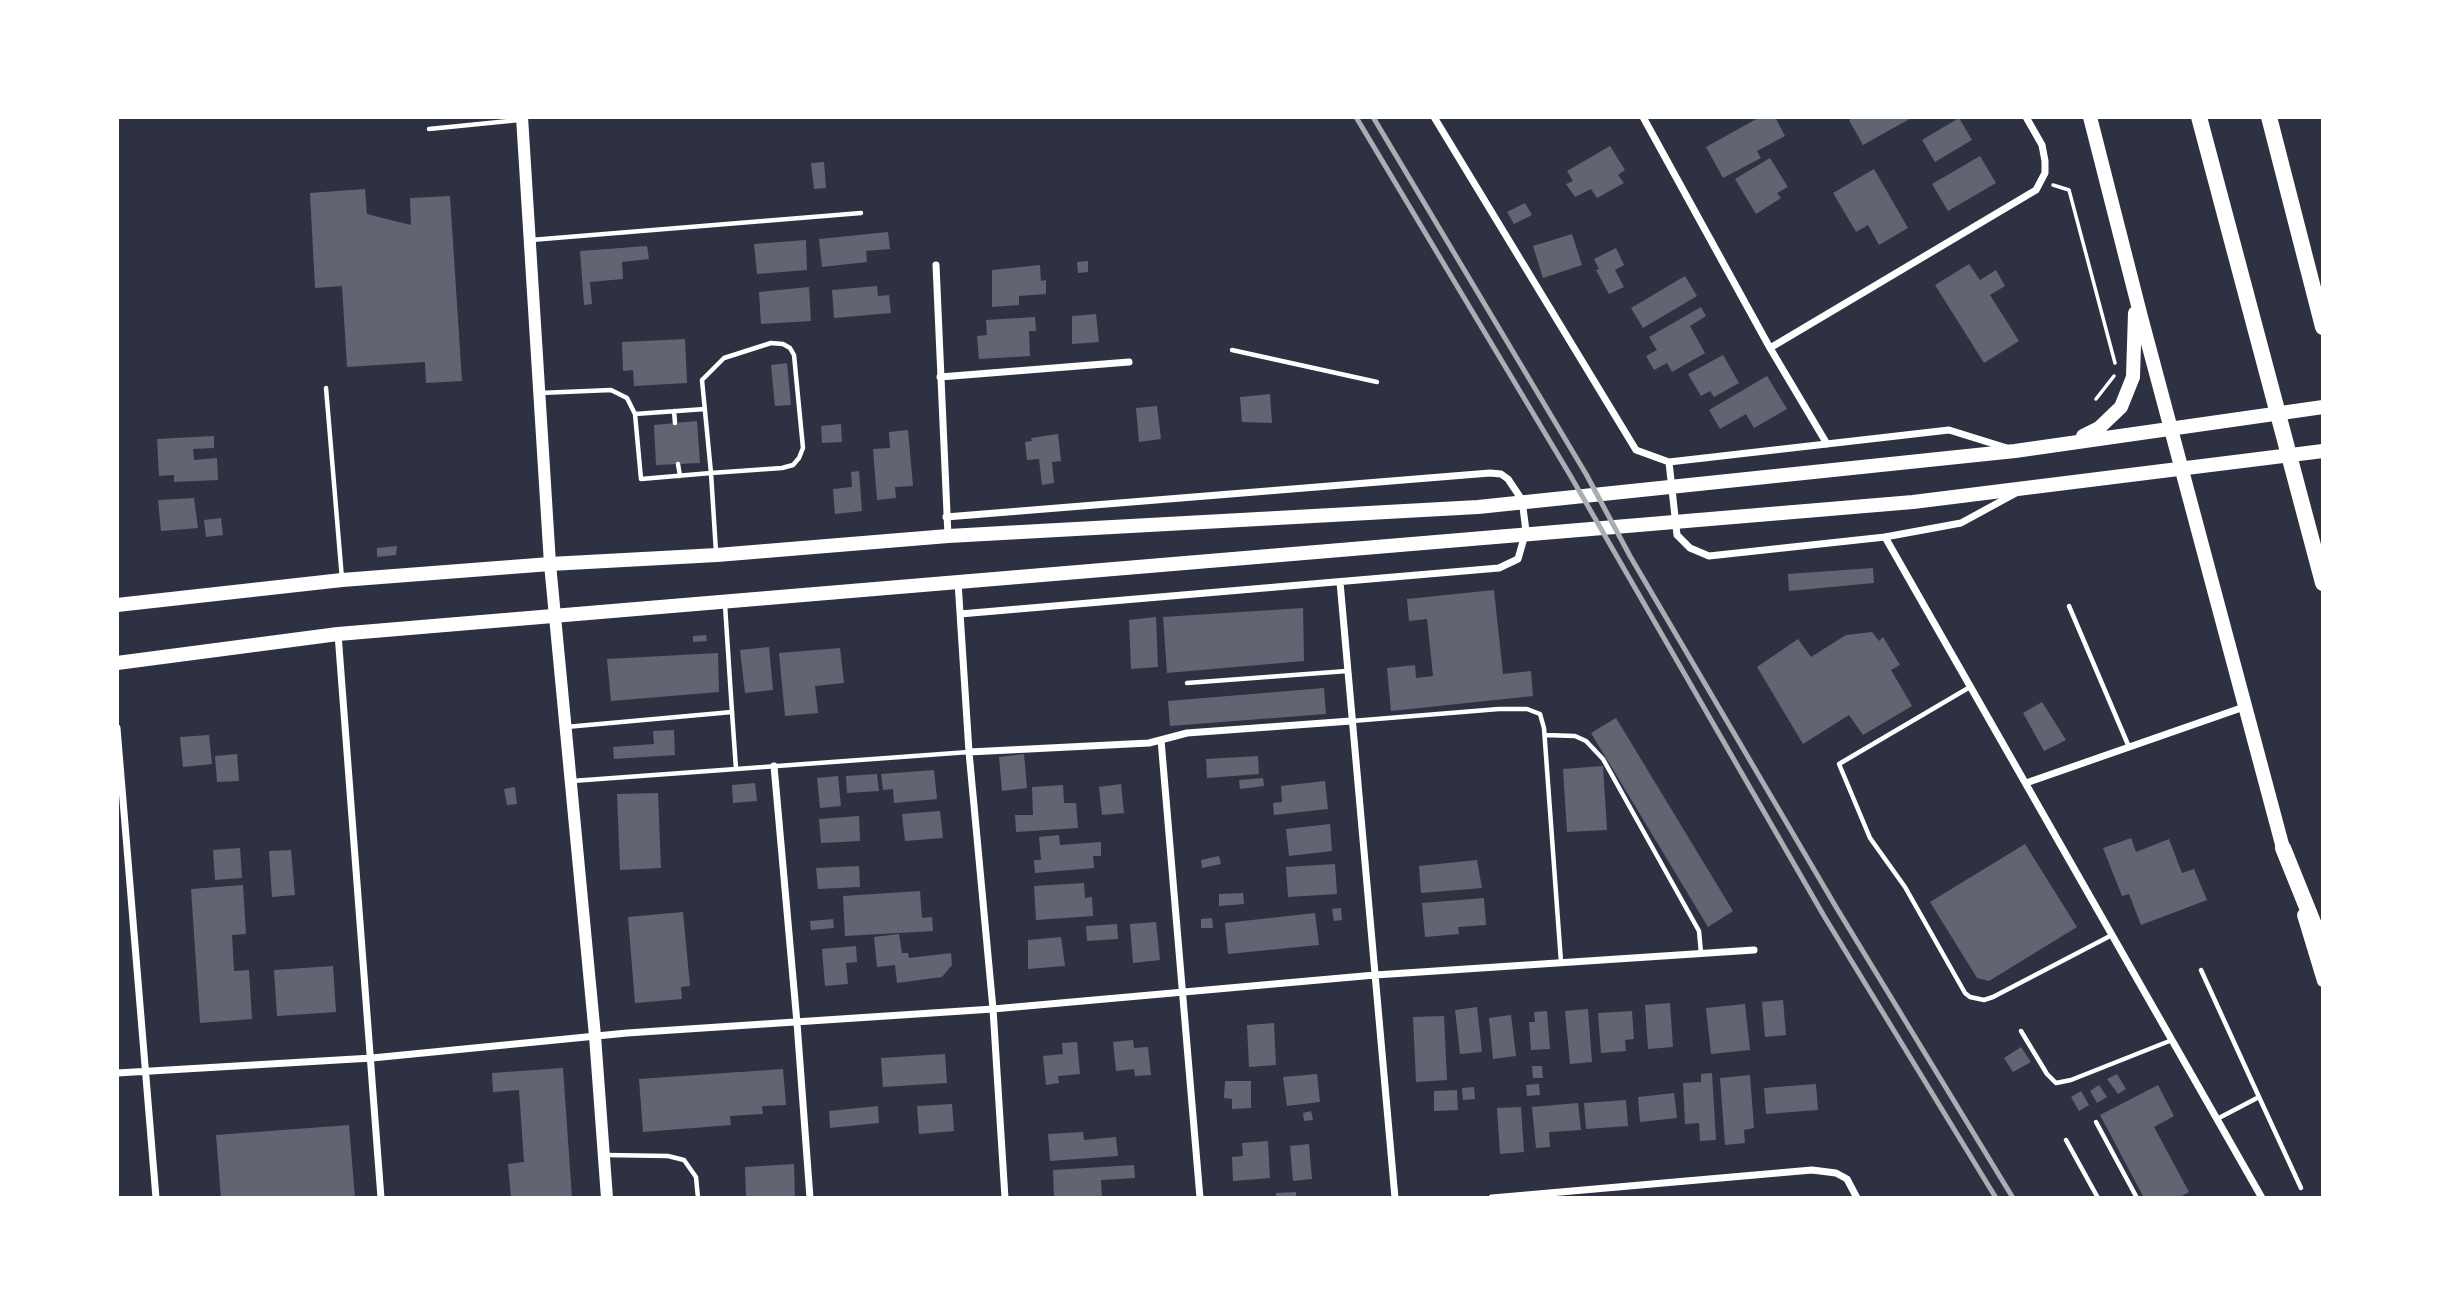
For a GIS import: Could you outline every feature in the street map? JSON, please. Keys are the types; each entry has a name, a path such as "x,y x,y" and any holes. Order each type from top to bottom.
{"highway":[{"path":"2199,117 2323,583"},
{"path":"2269,117 2323,327"},
{"path":"2283,848 2323,947"}],"main road":[{"path":"2090,117 2244,707 2323,981"},
{"path":"522,118 550,564 595,1036 607,1198"},
{"path":"2073,442 2099,428 2121,407 2133,377 2135,296"},
{"path":"117,605 342,580 550,564 717,555 948,536 1478,507 2015,451 2323,407"},
{"path":"117,663 338,634 556,618 1913,502 2323,452"}],"street":[{"path":"1434,117 1636,450 1669,462 1949,430 2015,451"},
{"path":"1643,117 1770,348 1827,444"},
{"path":"1770,348 2028,196 2041,182 2045,161 2042,145 2026,117"},
{"path":"936,265 948,536"},
{"path":"940,377 1129,362"},
{"path":"1669,462 1677,535 1699,553 1719,556 1885,537 1961,523 2021,490"},
{"path":"946,517 1490,473 1501,474 1522,500 1526,531 1518,559 1499,568 960,614"},
{"path":"1885,537 2262,1198"},
{"path":"958,582 969,752 993,1009 1005,1198"},
{"path":"1340,582 1395,1198"},
{"path":"338,634 381,1198"},
{"path":"2026,783 2244,707"},
{"path":"969,752 1149,743 1187,733 1351,721"},
{"path":"117,728 156,1198"},
{"path":"1161,740 1200,1198"},
{"path":"774,766 810,1198"},
{"path":"117,1073 372,1058 595,1036 993,1009 1375,975 1754,950"},
{"path":"1492,1198 1812,1170 1836,1173 1847,1179 1857,1198"}],"lane":[{"path":"429,128 522,118"},
{"path":"530,240 861,213"},
{"path":"539,393 611,390 627,398 635,414 641,479 711,473 782,468 793,465 803,449 794,355 790,348 771,343 757,346 724,358 702,380 711,473 717,555"},
{"path":"1232,350 1377,382"},
{"path":"326,388 342,580"},
{"path":"635,414 705,408"},
{"path":"674,411 675,423"},
{"path":"678,464 680,476"},
{"path":"725,603 736,769"},
{"path":"2069,606 2129,747"},
{"path":"1187,683 1347,671"},
{"path":"1971,686 1839,764 1870,838 1905,887 1965,993 1970,997 1984,1000 1993,998 2113,934"},
{"path":"1351,721 1527,709 1540,714 1545,735 1561,963"},
{"path":"565,727 732,712"},
{"path":"1545,735 1575,736 1586,741 1603,758 1699,931 1701,953"},
{"path":"570,781 969,752"},
{"path":"2201,970 2301,1188"},
{"path":"2021,1031 2047,1074 2056,1083 2071,1080 2173,1039"},
{"path":"2217,1119 2259,1097"},
{"path":"2096,1122 2137,1198"},
{"path":"2066,1140 2098,1198"},
{"path":"604,1155 668,1156 684,1160 696,1177 698,1198"}],"path":[{"path":"2041,182 2069,190 2117,371 2096,399"}],"building":[{"path":"1760,117 1775,117 1785,136 1757,151 1761,158 1723,178 1706,147"},
{"path":"1854,117 1913,117 1863,145 1849,120"},
{"path":"1959,118 1972,140 1935,162 1922,140"},
{"path":"1610,146 1625,170 1618,175 1624,183 1597,198 1591,189 1575,197 1566,184 1573,181 1567,171"},
{"path":"1980,156 1996,183 1948,211 1932,184"},
{"path":"1770,158 1788,187 1777,193 1781,198 1756,214 1735,179"},
{"path":"824,162 826,188 814,189 811,163"},
{"path":"1874,169 1908,228 1879,245 1868,225 1856,232 1833,193"},
{"path":"365,189 367,214 411,225 410,198 450,196 462,381 426,383 425,362 347,367 342,286 315,288 310,193"},
{"path":"1525,203 1532,215 1514,224 1507,212"},
{"path":"888,232 890,249 866,251 867,262 822,267 819,239"},
{"path":"1572,234 1582,265 1543,278 1533,246"},
{"path":"806,240 807,270 757,274 754,244"},
{"path":"647,246 649,259 622,262 623,279 590,282 592,304 584,305 580,251"},
{"path":"1616,248 1624,265 1615,270 1624,287 1609,294 1596,270 1599,269 1594,259"},
{"path":"1088,261 1088,272 1078,273 1077,262"},
{"path":"1969,264 1980,280 1996,270 2005,286 1990,295 2019,341 1984,363 1935,285"},
{"path":"1040,265 1041,281 1046,280 1046,294 1019,296 1019,305 992,307 992,270"},
{"path":"1685,276 1697,296 1643,328 1631,308"},
{"path":"877,286 878,296 889,295 891,313 834,318 832,290"},
{"path":"809,287 811,321 761,324 759,292"},
{"path":"1701,307 1706,316 1690,326 1705,353 1672,372 1667,363 1654,370 1646,356 1657,350 1649,337"},
{"path":"1096,314 1099,342 1072,344 1072,316"},
{"path":"1035,317 1036,331 1029,331 1030,356 979,359 977,336 987,335 986,320"},
{"path":"685,339 687,383 634,386 633,370 623,371 622,342"},
{"path":"1723,355 1739,383 1714,397 1710,391 1701,396 1688,374"},
{"path":"787,363 791,405 775,406 771,365"},
{"path":"1767,376 1787,409 1754,428 1746,414 1720,429 1709,410"},
{"path":"1270,394 1272,423 1242,422 1240,397"},
{"path":"1157,406 1161,439 1139,442 1136,408"},
{"path":"697,421 700,463 656,465 654,425"},
{"path":"841,424 842,442 822,443 821,426"},
{"path":"908,430 913,486 895,487 896,498 877,500 873,449 890,448 889,432"},
{"path":"1058,434 1061,461 1052,462 1054,483 1042,485 1039,459 1027,460 1025,442 1032,441 1031,438"},
{"path":"214,436 214,448 193,449 194,460 217,458 218,480 174,482 174,475 159,476 157,439"},
{"path":"859,471 862,511 835,514 833,489 852,487 851,472"},
{"path":"194,498 198,528 161,531 158,500"},
{"path":"221,518 223,535 206,537 204,520"},
{"path":"397,546 396,555 377,557 377,548"},
{"path":"1873,568 1874,583 1789,591 1788,574"},
{"path":"1494,590 1503,674 1531,671 1533,696 1391,711 1387,668 1415,665 1416,678 1433,676 1427,619 1409,621 1407,599"},
{"path":"1303,608 1304,661 1167,673 1163,617"},
{"path":"1156,617 1158,667 1131,669 1129,620"},
{"path":"1872,632 1879,641 1883,637 1900,665 1891,670 1912,706 1863,735 1849,715 1803,744 1757,667 1798,639 1811,657 1846,635"},
{"path":"706,635 707,641 693,642 693,636"},
{"path":"769,647 773,690 745,693 740,650"},
{"path":"840,648 844,683 815,686 818,713 785,716 779,653"},
{"path":"718,653 719,692 611,701 607,659"},
{"path":"1324,688 1326,714 1170,726 1168,701"},
{"path":"2042,702 2066,740 2044,751 2023,713"},
{"path":"1616,718 1733,911 1708,927 1591,733"},
{"path":"674,730 675,755 614,759 613,747 654,744 653,731"},
{"path":"209,735 212,764 183,767 180,737"},
{"path":"237,754 239,781 217,782 215,756"},
{"path":"1024,754 1027,788 1002,791 999,757"},
{"path":"1258,756 1259,774 1207,778 1206,759"},
{"path":"1603,766 1607,830 1567,832 1563,769"},
{"path":"934,770 937,799 894,803 893,789 883,790 881,774"},
{"path":"877,774 879,791 847,793 846,776"},
{"path":"838,776 841,806 820,808 817,778"},
{"path":"1263,778 1264,786 1240,789 1239,780"},
{"path":"1325,781 1328,809 1274,815 1273,803 1282,802 1281,786"},
{"path":"755,783 757,801 733,803 732,785"},
{"path":"1121,784 1124,813 1102,815 1099,787"},
{"path":"1063,785 1064,803 1076,803 1078,828 1016,832 1015,815 1033,815 1032,787"},
{"path":"515,787 517,804 507,805 504,789"},
{"path":"658,793 661,868 620,870 617,794"},
{"path":"940,811 943,838 905,841 902,814"},
{"path":"859,816 860,841 821,843 819,819"},
{"path":"1330,824 1332,851 1289,856 1286,829"},
{"path":"1059,835 1060,845 1101,842 1101,856 1093,856 1094,868 1035,873 1034,860 1041,860 1039,837"},
{"path":"2131,838 2136,852 2169,839 2182,873 2194,869 2207,900 2141,925 2129,894 2122,896 2103,848"},
{"path":"2025,844 2077,927 1989,981 1977,978 1930,902"},
{"path":"240,848 242,878 215,880 213,850"},
{"path":"291,850 295,895 272,897 269,851"},
{"path":"1219,856 1221,864 1202,868 1201,860"},
{"path":"1477,860 1482,888 1421,893 1419,866"},
{"path":"1335,864 1337,894 1288,897 1286,867"},
{"path":"859,866 860,887 818,889 816,868"},
{"path":"1084,883 1085,898 1092,897 1093,916 1036,920 1034,886"},
{"path":"243,885 246,934 232,935 234,971 249,970 252,1019 200,1023 191,889"},
{"path":"920,891 922,918 932,917 933,931 845,936 843,896"},
{"path":"1243,893 1244,904 1219,906 1219,894"},
{"path":"1484,898 1486,925 1458,927 1459,934 1425,937 1422,903"},
{"path":"1341,908 1342,920 1334,921 1332,909"},
{"path":"683,912 690,986 681,987 682,999 635,1003 628,917"},
{"path":"1315,913 1319,945 1228,954 1225,923"},
{"path":"1212,918 1213,928 1201,928 1201,919"},
{"path":"833,919 834,928 811,930 810,921"},
{"path":"1156,922 1160,960 1133,963 1130,924"},
{"path":"1117,924 1118,939 1087,941 1086,926"},
{"path":"899,934 902,953 908,953 909,958 951,953 952,965 942,977 897,983 895,965 877,967 874,937"},
{"path":"1061,937 1065,966 1028,969 1028,940"},
{"path":"856,946 857,962 846,963 848,984 825,986 822,949"},
{"path":"333,966 336,1012 277,1016 274,970"},
{"path":"1783,1000 1786,1035 1765,1037 1762,1002"},
{"path":"1670,1003 1673,1047 1648,1049 1645,1005"},
{"path":"1745,1004 1750,1050 1711,1054 1706,1008"},
{"path":"1477,1007 1482,1052 1460,1054 1455,1010"},
{"path":"1588,1009 1592,1062 1570,1064 1565,1011"},
{"path":"1547,1011 1550,1049 1531,1050 1529,1022 1535,1022 1534,1012"},
{"path":"1632,1011 1634,1039 1625,1040 1626,1051 1601,1053 1598,1013"},
{"path":"1511,1015 1516,1056 1493,1059 1489,1018"},
{"path":"1444,1016 1447,1080 1416,1082 1413,1017"},
{"path":"1274,1023 1276,1065 1249,1067 1247,1025"},
{"path":"1133,1040 1134,1048 1148,1047 1151,1075 1135,1076 1134,1069 1116,1071 1113,1042"},
{"path":"1077,1042 1080,1074 1058,1076 1059,1083 1046,1085 1043,1056 1063,1054 1062,1043"},
{"path":"2021,1047 2031,1062 2013,1072 2004,1058"},
{"path":"945,1054 947,1083 883,1087 881,1058"},
{"path":"1532,1066 1542,1066 1543,1078 1533,1078"},
{"path":"563,1068 572,1198 511,1198 508,1164 524,1162 519,1090 493,1092 492,1073"},
{"path":"783,1069 786,1105 762,1106 763,1114 730,1116 731,1125 643,1132 639,1079"},
{"path":"1712,1073 1716,1140 1700,1141 1699,1123 1685,1124 1683,1083 1701,1082 1701,1074"},
{"path":"1317,1074 1320,1102 1287,1106 1283,1077"},
{"path":"2117,1074 2126,1089 2118,1094 2107,1079"},
{"path":"1750,1075 1754,1128 1744,1130 1745,1143 1725,1145 1720,1078"},
{"path":"1225,1081 1251,1081 1251,1108 1232,1109 1232,1099 1224,1098"},
{"path":"1539,1084 1540,1095 1527,1096 1526,1085"},
{"path":"1816,1084 1818,1110 1766,1114 1764,1088"},
{"path":"2099,1085 2107,1097 2097,1103 2090,1091"},
{"path":"2158,1085 2174,1116 2154,1127 2189,1192 2178,1198 2144,1198 2100,1115"},
{"path":"1474,1087 1475,1099 1463,1100 1462,1088"},
{"path":"1457,1090 1458,1110 1434,1111 1434,1091"},
{"path":"2081,1091 2089,1105 2079,1111 2071,1097"},
{"path":"1674,1093 1677,1118 1640,1122 1638,1097"},
{"path":"1626,1100 1628,1126 1586,1129 1584,1103"},
{"path":"1578,1103 1581,1130 1549,1132 1550,1147 1536,1148 1532,1107"},
{"path":"952,1104 954,1131 919,1134 917,1106"},
{"path":"878,1106 879,1123 830,1128 829,1111"},
{"path":"1521,1107 1524,1152 1500,1154 1497,1108"},
{"path":"1311,1111 1313,1120 1304,1121 1303,1113"},
{"path":"349,1125 355,1198 221,1198 216,1135"},
{"path":"1083,1132 1084,1140 1116,1137 1118,1156 1050,1161 1048,1134"},
{"path":"1268,1141 1270,1178 1233,1181 1232,1157 1243,1156 1242,1143"},
{"path":"1309,1144 1312,1179 1293,1181 1290,1146"},
{"path":"794,1164 795,1198 746,1198 745,1167"},
{"path":"1134,1165 1135,1178 1101,1180 1102,1198 1054,1198 1053,1170"},
{"path":"1296,1192 1296,1198 1276,1198 1276,1193"}],"railway":[{"path":"1356,117 1570,475 1824,916 1996,1198"},
{"path":"1373,117 1586,474 1630,556 1836,907 2013,1198"}]}
